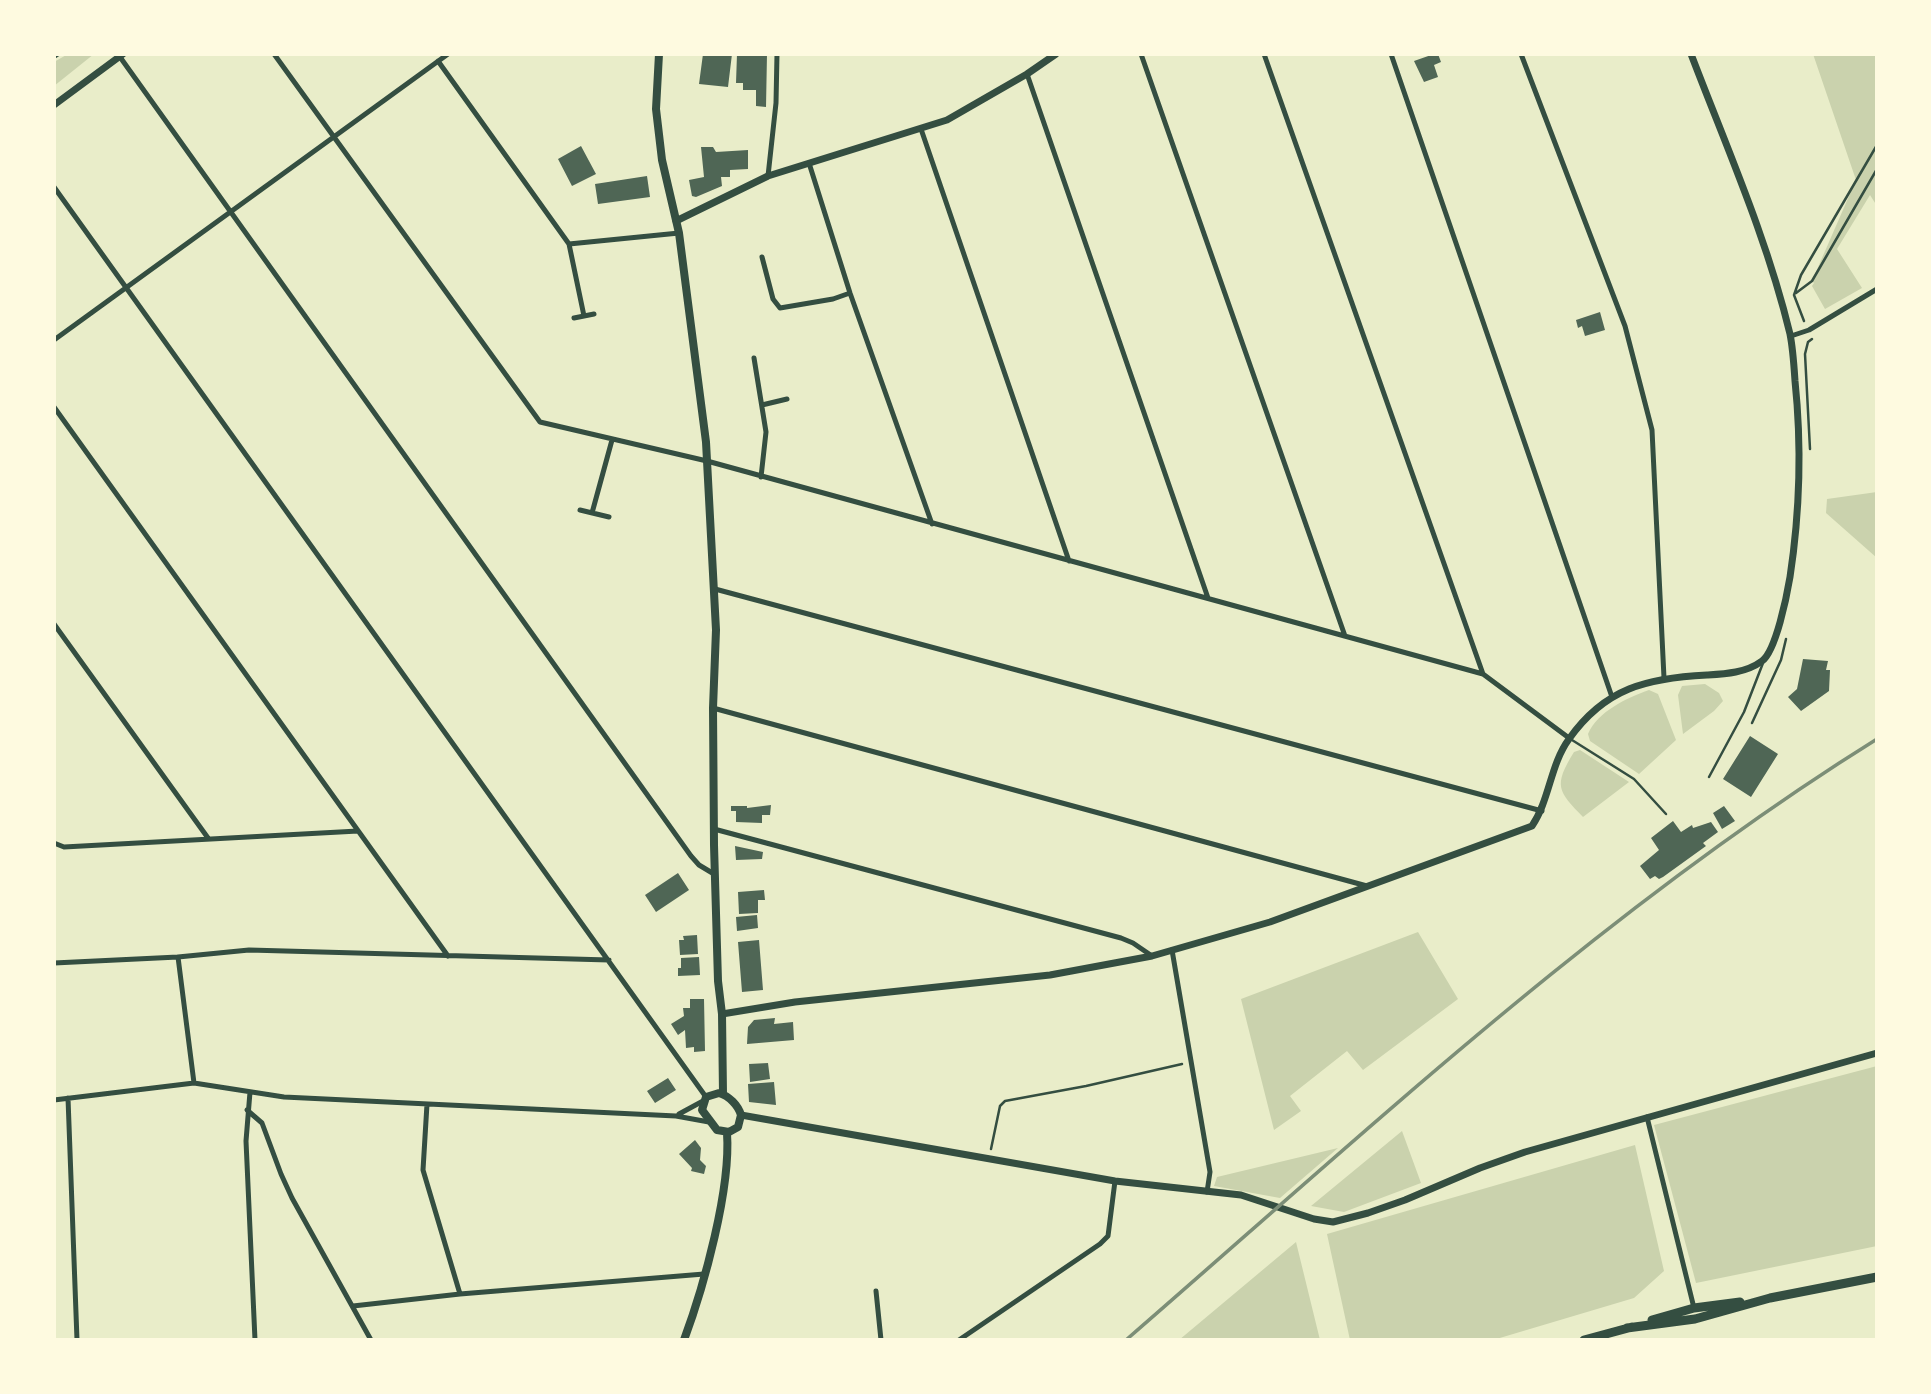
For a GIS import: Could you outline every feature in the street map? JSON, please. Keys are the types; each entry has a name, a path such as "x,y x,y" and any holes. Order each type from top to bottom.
{"main road":[{"path":"659,54 656,108 662,160 679,233 707,461 715,589 714,874 718,981 722,1014 723,1094"},
{"path":"714,1093 723,1094 738,1108 741,1115 738,1127 727,1133 718,1130 702,1111 704,1099 714,1093"},
{"path":"684,1340 704,1274 729,1157 727,1133"},
{"path":"1584,1340 1694,1308 1770,1298 1877,1277"},
{"path":"1627,1328 1695,1319 1770,1298"}],"street":[{"path":"274,54 540,422 707,461 1483,674 1569,738"},
{"path":"54,340 448,54"},
{"path":"768,176 776,103 777,54"},
{"path":"676,221 768,176 947,120 1056,54"},
{"path":"1141,54 1345,636"},
{"path":"1264,54 1483,674"},
{"path":"1391,54 1612,697"},
{"path":"1521,54 1625,326 1652,430 1664,678"},
{"path":"722,1014 795,1002 1049,975 1152,956 1270,922 1532,826 1542,811 1555,764 1569,738 1591,712 1634,685 1664,678 1726,675 1745,670 1764,660 1776,636 1787,593 1797,531 1801,468 1791,337 1759,236 1691,54"},
{"path":"54,105 121,56 691,856 699,865 714,874"},
{"path":"438,61 569,244 584,316"},
{"path":"1027,74 1208,598"},
{"path":"921,129 1069,561"},
{"path":"809,163 850,293 932,524"},
{"path":"54,187 609,960 704,1099 676,1116"},
{"path":"569,244 679,233"},
{"path":"762,257 773,299 780,308 833,299 850,293"},
{"path":"1791,337 1808,330 1877,289"},
{"path":"574,318 594,314"},
{"path":"754,358 766,432 761,477"},
{"path":"762,405 787,399"},
{"path":"54,407 448,956"},
{"path":"592,513 612,440"},
{"path":"580,510 609,517"},
{"path":"715,589 1542,811"},
{"path":"54,624 208,838"},
{"path":"713,708 1367,886"},
{"path":"714,829 1121,938 1152,956"},
{"path":"54,842 64,847 358,831"},
{"path":"54,963 178,957 249,950 609,960"},
{"path":"1172,950 1210,1172 1207,1192"},
{"path":"178,957 194,1083"},
{"path":"741,1115 1115,1181 1241,1195 1307,1217 1333,1222 1368,1213 1505,1158 1877,1053"},
{"path":"54,1100 194,1083 284,1097 676,1116 709,1122"},
{"path":"250,1092 246,1141 255,1340"},
{"path":"68,1098 77,1340"},
{"path":"427,1104 423,1170 460,1294"},
{"path":"247,1110 262,1123 292,1198 371,1340"},
{"path":"1647,1117 1694,1308"},
{"path":"959,1340 1108,1236 1115,1181"},
{"path":"353,1306 460,1294 704,1274"},
{"path":"876,1291 881,1340"}],"lane":[{"path":"1709,777 1744,712 1764,660"},
{"path":"1569,738 1633,779 1666,814"}],"path":[{"path":"54,58 60,54"},
{"path":"1798,308 1794,295 1801,275 1877,145"},
{"path":"1794,295 1812,281 1877,169"},
{"path":"1752,723 1781,660"},
{"path":"989,1159 1000,1106 1005,1101 1192,1062"}],"green space":[{"path":"68,54 94,54 54,86 54,62"},
{"path":"1813,54 1877,54 1877,206 1870,195 1837,249 1862,288 1825,309 1812,286 1812,281 1856,180"},
{"path":"1877,492 1877,558 1826,513 1827,499"},
{"path":"1705,684 1719,693 1723,701 1683,734 1678,695 1682,686"},
{"path":"1649,690 1658,694 1676,740 1639,774 1590,741 1588,734 1606,712"},
{"path":"1580,750 1629,782 1583,817 1568,801 1561,788 1567,763 1574,752"},
{"path":"1418,932 1458,999 1363,1070 1347,1051 1290,1096 1301,1111 1274,1130 1241,999"},
{"path":"1877,1066 1877,1246 1696,1283 1654,1125"},
{"path":"1402,1131 1421,1183 1344,1212 1311,1206"},
{"path":"1635,1145 1664,1271 1634,1298 1493,1340 1350,1340 1327,1234"},
{"path":"1338,1148 1280,1198 1214,1186 1217,1177"},
{"path":"1296,1242 1320,1340 1179,1340"}],"building":[{"path":"703,54 732,54 728,87 699,84"},
{"path":"737,54 767,54 766,107 756,106 756,90 743,90 743,83 736,83"},
{"path":"1438,54 1441,62 1434,65 1438,77 1424,82 1414,61"},
{"path":"581,146 596,174 572,186 558,159"},
{"path":"701,147 713,147 716,152 748,150 748,169 730,170 730,177 721,177 722,186 696,197 692,196 689,180 704,177"},
{"path":"647,176 650,197 598,204 595,184"},
{"path":"1600,312 1605,330 1585,336 1582,326 1578,328 1576,320"},
{"path":"1803,659 1828,661 1826,670 1830,670 1829,691 1801,711 1788,697 1797,689"},
{"path":"1750,736 1778,754 1751,797 1723,779"},
{"path":"771,805 770,815 762,815 762,823 736,822 736,811 731,811 731,806 747,808"},
{"path":"1724,806 1735,821 1722,829 1713,813"},
{"path":"1673,821 1681,832 1692,825 1693,828 1711,822 1718,832 1703,843 1706,846 1663,877 1659,879 1655,876 1650,879 1640,866 1659,850 1651,838"},
{"path":"735,846 763,852 762,859 736,860"},
{"path":"678,873 689,890 656,912 645,895"},
{"path":"764,890 765,900 758,900 758,913 739,914 738,892"},
{"path":"757,915 758,928 737,931 736,917"},
{"path":"697,935 698,954 680,955 679,940 684,940 683,936"},
{"path":"759,940 763,990 742,992 738,942"},
{"path":"699,957 700,975 678,976 681,958"},
{"path":"690,999 704,999 705,1051 694,1052 694,1047 686,1048 685,1030 678,1035 671,1024 684,1016 683,1008 690,1008"},
{"path":"775,1018 774,1024 793,1022 794,1040 747,1044 748,1027 754,1020"},
{"path":"768,1063 770,1079 750,1082 749,1064"},
{"path":"668,1078 676,1090 655,1103 647,1091"},
{"path":"774,1082 776,1105 749,1102 748,1084"},
{"path":"695,1140 701,1148 700,1160 706,1166 704,1174 691,1171 692,1168 679,1154"}],"railway":[{"path":"1126,1340 1398,1102 1583,948 1776,805 1877,739"}]}
